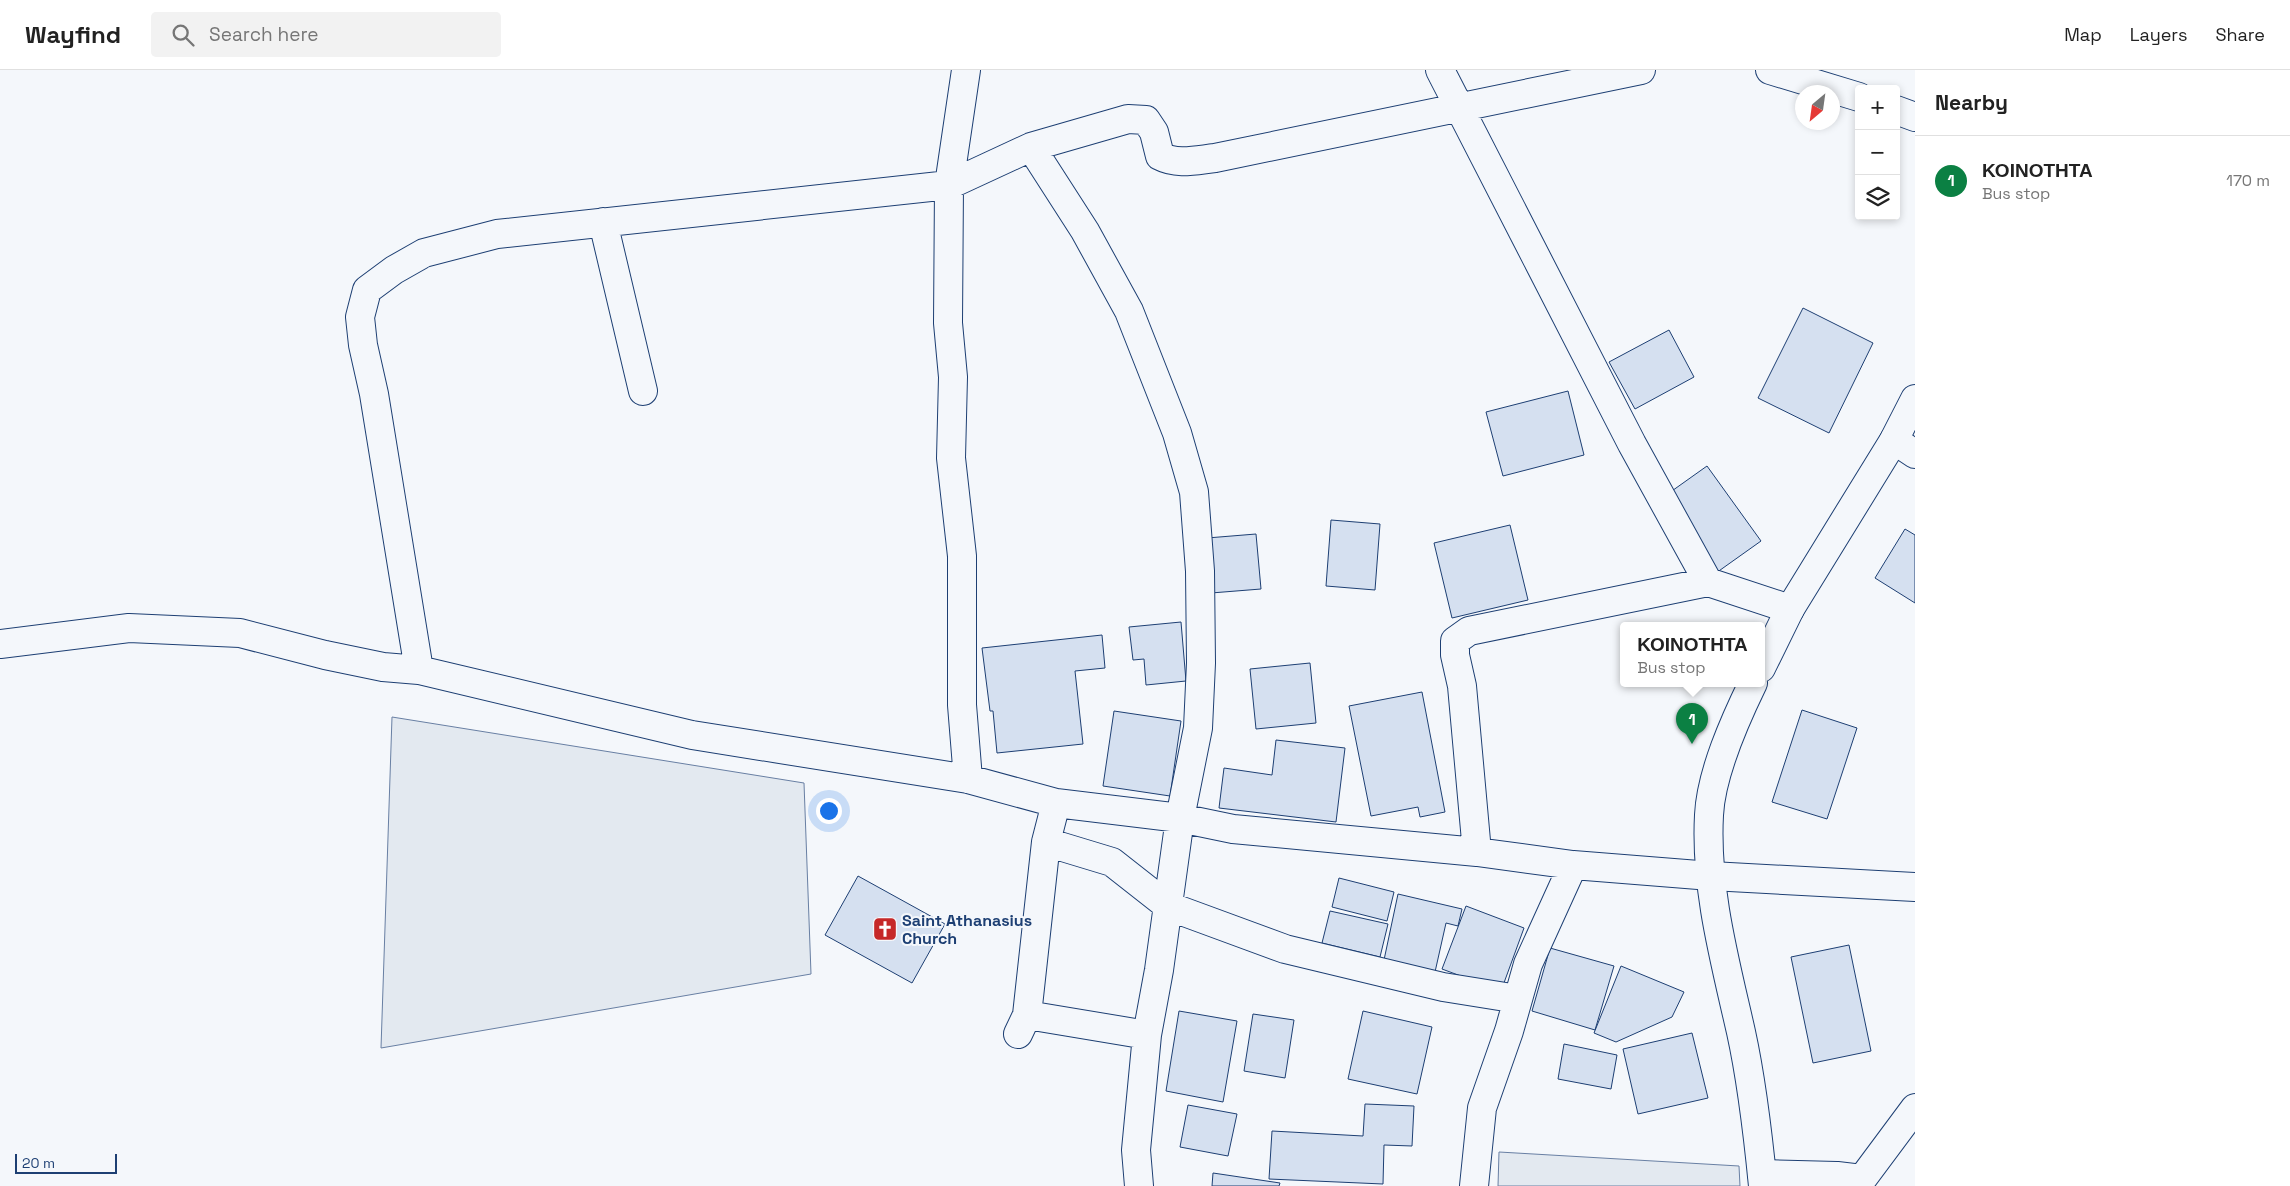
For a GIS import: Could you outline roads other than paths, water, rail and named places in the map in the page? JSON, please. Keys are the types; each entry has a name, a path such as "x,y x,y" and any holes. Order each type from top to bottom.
{"street":[{"path":"966,70 949,185 948,322 953,377 951,458 962,556 962,705 968,779"},
{"path":"1440,70 1632,444 1708,582"},
{"path":"419,670 374,394 363,345 360,317 367,290 394,270 424,253 497,234 949,185 1031,147 1128,119 1146,120 1154,132 1160,156 1170,162 1215,158 1641,70"},
{"path":"1770,70 1855,96"},
{"path":"1900,111 1915,117"},
{"path":"1031,147 1085,231 1130,311 1177,433 1194,492 1200,571 1201,663 1198,728 1180,818 1147,1034 1136,1150 1139,1186"},
{"path":"603,222 643,391"},
{"path":"1765,660 1790,609 1904,447 1915,399"},
{"path":"1477,852 1462,686 1455,655 1455,641 1468,631 1484,627 1708,582 1790,609"},
{"path":"0,644 129,628 240,633 364,663 419,670 692,735 968,779 1056,802 1180,818 1233,829 1477,852 1573,865 1711,876 1915,888"},
{"path":"1751,687 1716,774 1709,814 1711,876 1722,952 1742,1034 1762,1180 1837,1176 1860,1182 1915,1108"},
{"path":"1056,802 1046,842 1023,1024 1147,1034"},
{"path":"1046,842 1112,862 1168,906 1285,949 1434,985 1518,1000"},
{"path":"1474,1186 1482,1108 1509,1031 1528,964 1573,865"}],"place":[{"name":"ΚΟΙΝΟΤΗΤΑ","path":"1692,744"},
{"name":"Saint Athanasius Church","path":"885,929"}]}
